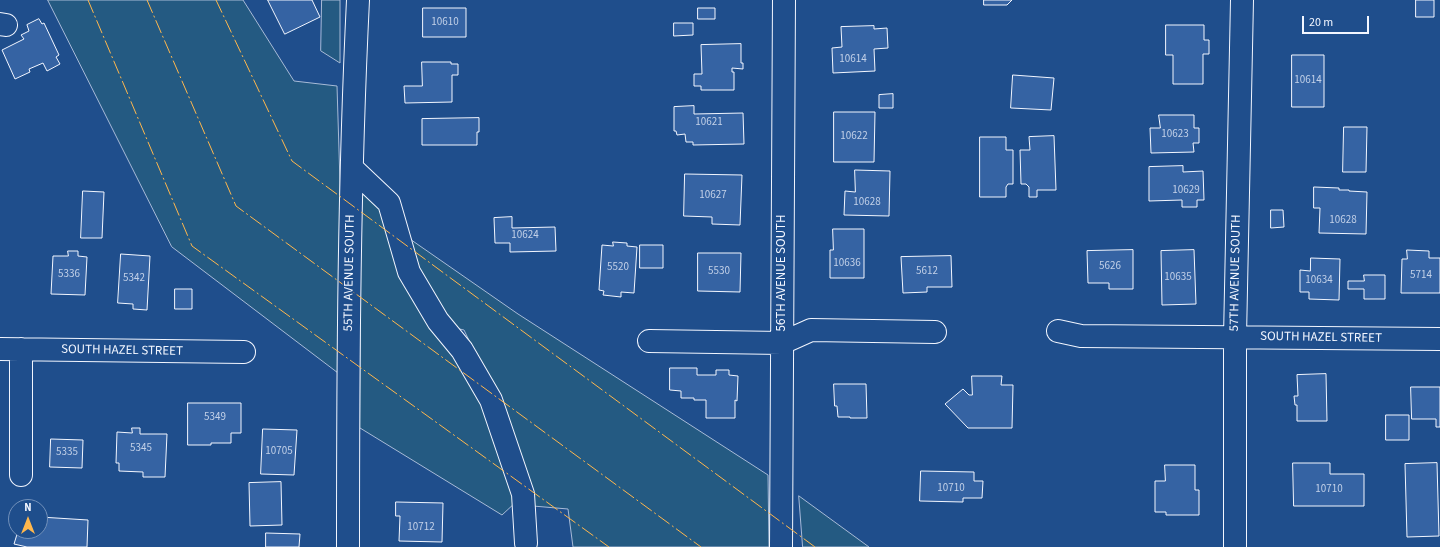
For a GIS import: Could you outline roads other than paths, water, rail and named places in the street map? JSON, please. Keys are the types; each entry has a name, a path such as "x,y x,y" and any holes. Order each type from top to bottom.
{"street":[{"name":"55TH AVENUE SOUTH","path":"348,547 348,351 352,168 358,0"},
{"name":"56TH AVENUE SOUTH","path":"781,547 784,0"},
{"name":"57TH AVENUE SOUTH","path":"1235,547 1235,337 1242,0"},
{"path":"352,168 389,203 409,272 438,322 462,350 491,400 523,494 526,543"},
{"path":"649,341 782,344 811,330 935,332"},
{"name":"SOUTH HAZEL STREET","path":"1058,331 1081,336 1440,339"},
{"path":"10,349 21,475"},
{"name":"SOUTH HAZEL STREET","path":"10,349 244,352"}]}
